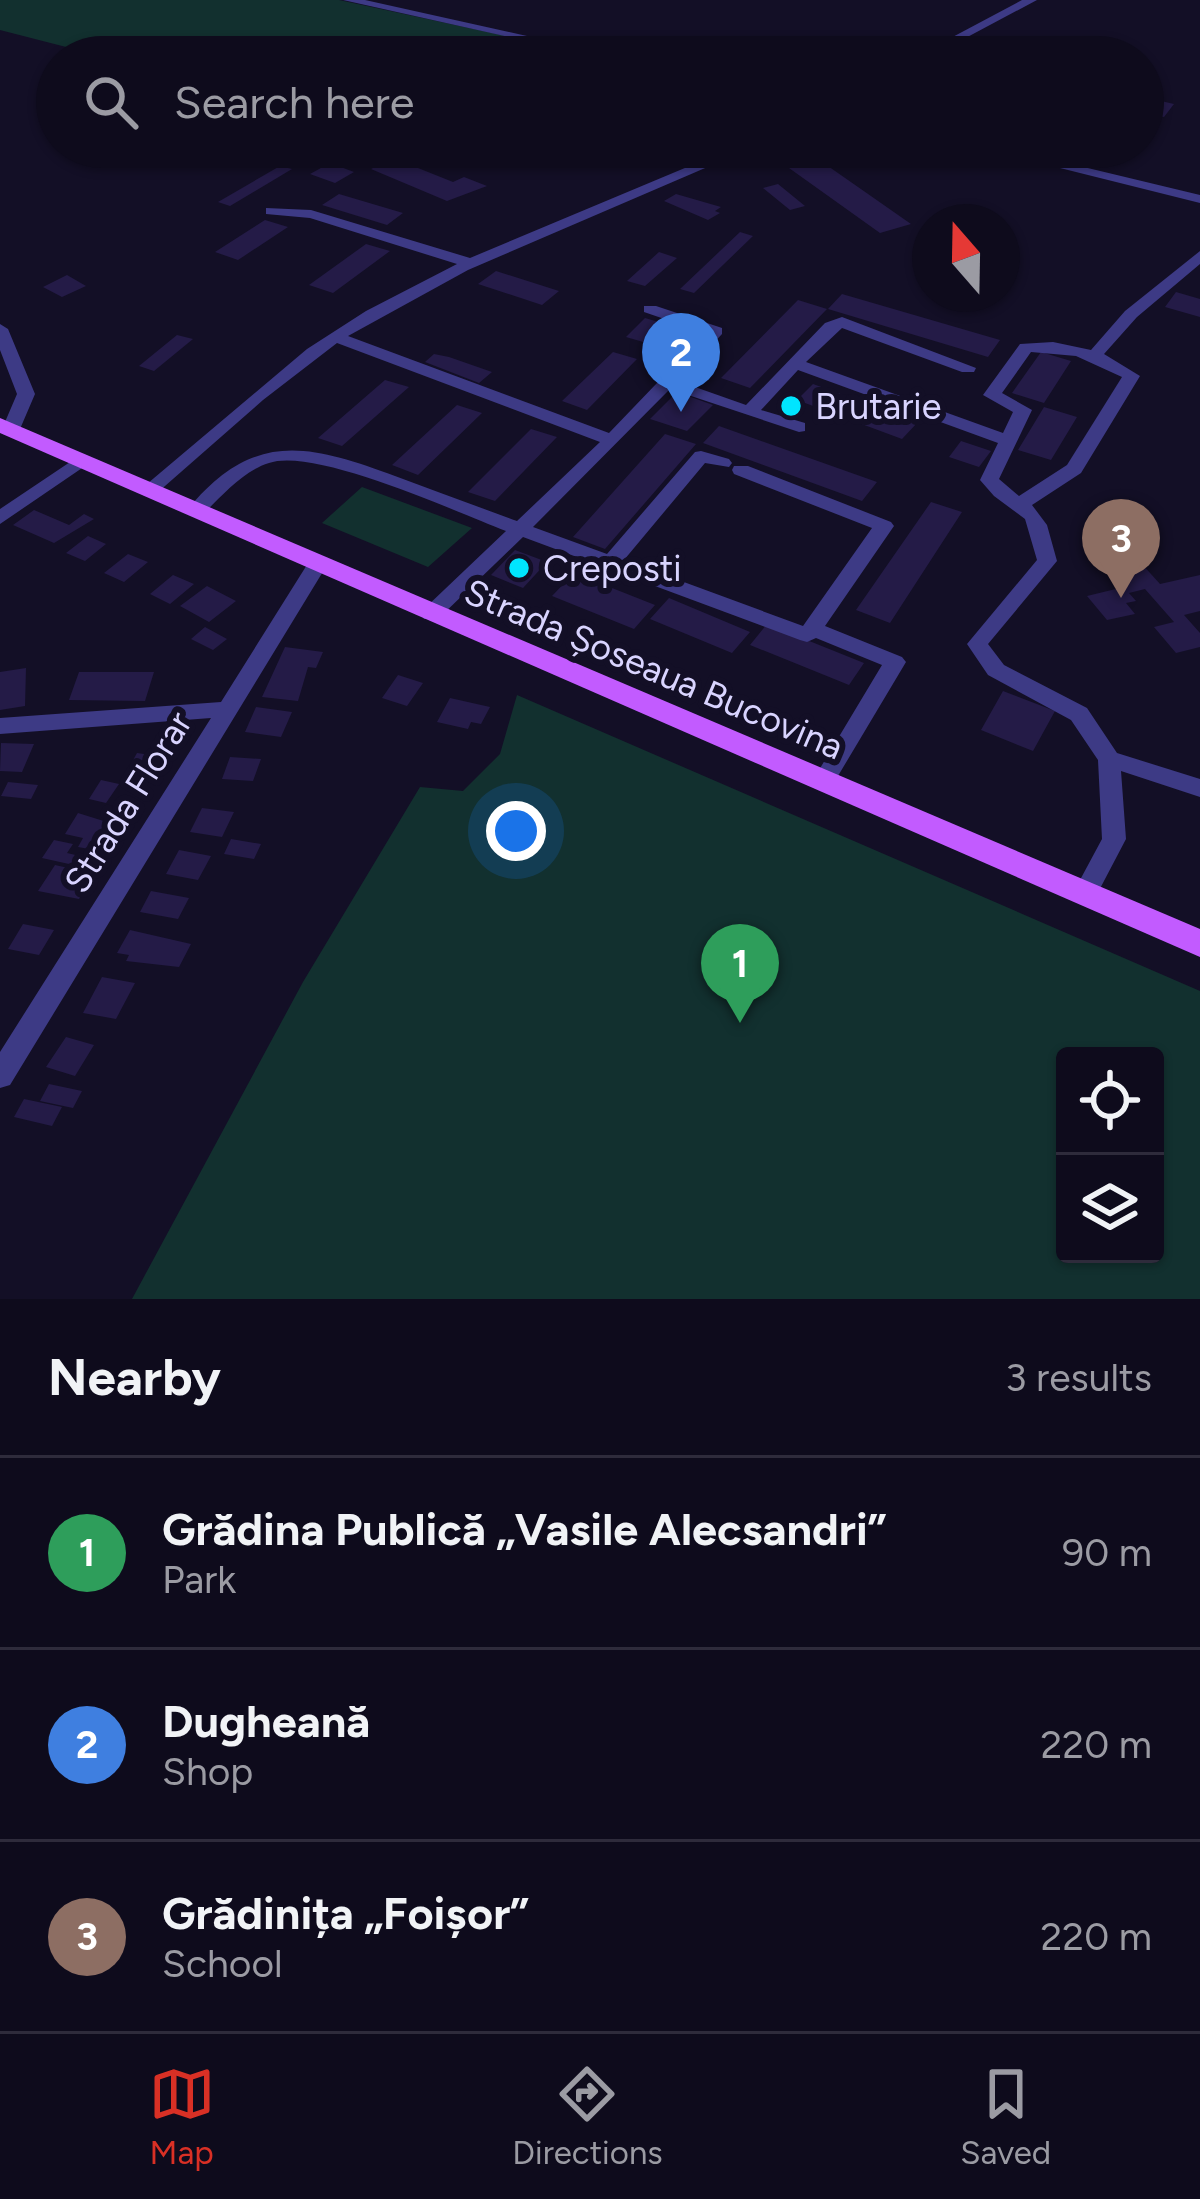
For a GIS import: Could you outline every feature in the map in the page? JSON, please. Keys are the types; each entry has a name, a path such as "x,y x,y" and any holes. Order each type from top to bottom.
{"main road":[{"name":"Strada Șoseaua Bucovina","path":"5,427 1200,943"}],"street":[{"path":"349,0 517,36"},
{"path":"962,36 1031,0"},
{"path":"150,489 335,337 473,264 698,168"},
{"path":"1070,168 1200,199"},
{"path":"271,211 311,214 473,264"},
{"path":"1094,357 1125,314 1170,284 1200,256"},
{"path":"431,614 612,440 716,331 650,309"},
{"path":"749,412 831,326 842,322 968,368"},
{"name":"Strada Șoseaua Bucovina","path":"0,328 26,394 5,427"},
{"path":"335,337 612,440"},
{"path":"1023,502 1074,469 1131,376 1111,362 1044,344 1026,348 992,395 1023,410 989,480 997,490 1023,502 1040,522 1048,561 977,644 996,670 1079,714 1109,759 1114,839 1085,893"},
{"path":"796,364 1007,441"},
{"path":"668,383 799,427"},
{"path":"197,509 244,464 274,452 332,458 807,635 884,526 701,456 612,561"},
{"path":"0,518 82,460"},
{"name":"Strada Florar","path":"0,1076 317,565"},
{"path":"812,629 896,662 824,780"},
{"path":"0,726 228,709"},
{"path":"1109,759 1200,788"}],"green space":[{"path":"0,0 339,0 507,36 36,39 0,30"},
{"path":"362,487 472,528 428,567 322,523"},
{"path":"517,695 1200,991 1200,1299 132,1299 303,982 420,787 463,791 500,754"}],"building":[{"path":"277,168 292,169 230,206 218,202"},
{"path":"321,168 354,172 335,183 310,174"},
{"path":"418,168 453,182 464,177 487,186 447,201 371,169"},
{"path":"789,168 831,168 911,224 880,233"},
{"path":"778,184 805,206 790,210 763,188"},
{"path":"339,194 403,213 387,225 322,205"},
{"path":"676,194 721,207 715,211 720,213 708,220 664,201"},
{"path":"265,220 288,227 238,260 215,252"},
{"path":"740,232 753,236 694,293 680,289"},
{"path":"366,244 390,251 333,293 309,285"},
{"path":"659,252 677,258 645,286 627,281"},
{"path":"496,271 559,291 542,305 478,284"},
{"path":"67,275 86,286 62,297 43,287"},
{"path":"1176,292 1200,299 1200,317 1165,307"},
{"path":"842,294 1000,340 988,357 828,309"},
{"path":"798,300 827,309 750,388 721,378"},
{"path":"645,318 706,336 688,355 626,337"},
{"path":"177,335 193,339 154,371 139,366"},
{"path":"613,352 637,359 587,410 562,401"},
{"path":"1041,352 1071,361 1044,403 1012,393"},
{"path":"434,354 492,372 479,383 425,362"},
{"path":"385,380 409,387 342,446 318,438"},
{"path":"813,384 918,422 902,439 797,400"},
{"path":"677,392 713,405 687,431 650,419"},
{"path":"457,405 482,413 418,475 392,465"},
{"path":"1044,407 1077,417 1051,460 1018,450"},
{"path":"719,426 877,482 862,501 703,443"},
{"path":"531,429 557,437 495,501 468,492"},
{"path":"665,434 696,444 605,549 573,537"},
{"path":"961,441 991,451 979,467 949,457"},
{"path":"931,502 962,512 890,623 856,610"},
{"path":"34,510 69,525 84,514 94,519 54,543 13,525"},
{"path":"88,536 106,544 85,561 66,553"},
{"name":"Creposti","path":"515,550 547,562 523,588 491,575"},
{"path":"128,554 148,562 124,582 104,573"},
{"path":"1141,563 1160,584 1200,575 1200,611 1184,615 1200,633 1200,647 1176,653 1154,627 1174,622 1145,589 1129,593 1136,601 1126,603 1135,614 1107,620 1087,596 1124,587 1110,570"},
{"path":"574,573 655,605 634,629 552,596"},
{"path":"173,575 194,584 170,604 150,594"},
{"path":"207,586 236,601 209,622 180,606"},
{"path":"669,598 750,632 732,653 650,619"},
{"path":"767,624 864,663 849,685 750,645"},
{"path":"205,627 227,639 213,650 191,639"},
{"path":"285,647 323,652 316,668 308,667 298,701 262,697"},
{"path":"26,668 25,706 0,710 0,672"},
{"path":"79,672 154,672 145,701 69,700"},
{"path":"398,675 423,683 407,706 382,698"},
{"path":"1003,691 1055,711 1033,751 981,730"},
{"path":"450,698 490,707 481,724 471,722 468,729 437,722"},
{"path":"256,707 292,712 281,737 245,732"},
{"path":"1,743 34,744 22,772 0,771"},
{"path":"137,753 158,756 144,783 122,780"},
{"path":"230,757 261,759 253,781 222,779"},
{"path":"101,780 119,784 106,803 89,799"},
{"path":"8,782 38,785 31,799 1,796"},
{"path":"202,808 234,812 222,837 190,832"},
{"path":"78,813 126,828 111,853 78,847 83,838 65,834"},
{"path":"231,839 261,844 254,859 224,854"},
{"path":"54,840 73,844 67,853 84,857 78,866 42,858"},
{"path":"179,850 211,856 198,880 166,874"},
{"path":"55,865 95,874 79,899 38,891"},
{"path":"151,891 189,898 178,919 140,912"},
{"path":"23,924 54,930 39,955 8,949"},
{"path":"130,930 191,944 179,967 126,961 129,955 117,953"},
{"path":"102,977 135,983 116,1019 83,1013"},
{"path":"66,1037 94,1045 75,1076 46,1067"},
{"path":"49,1084 82,1091 73,1108 40,1101"},
{"path":"24,1099 62,1107 52,1126 14,1117"}],"place":[{"name":"Brutarie","path":"791,406"},
{"name":"Dugheană","path":"681,412"},
{"name":"Creposti","path":"519,568"},
{"name":"Grădinița „Foișor”","path":"1121,598"},
{"name":"Grădina Publică „Vasile Alecsandri”","path":"740,1023"}]}
